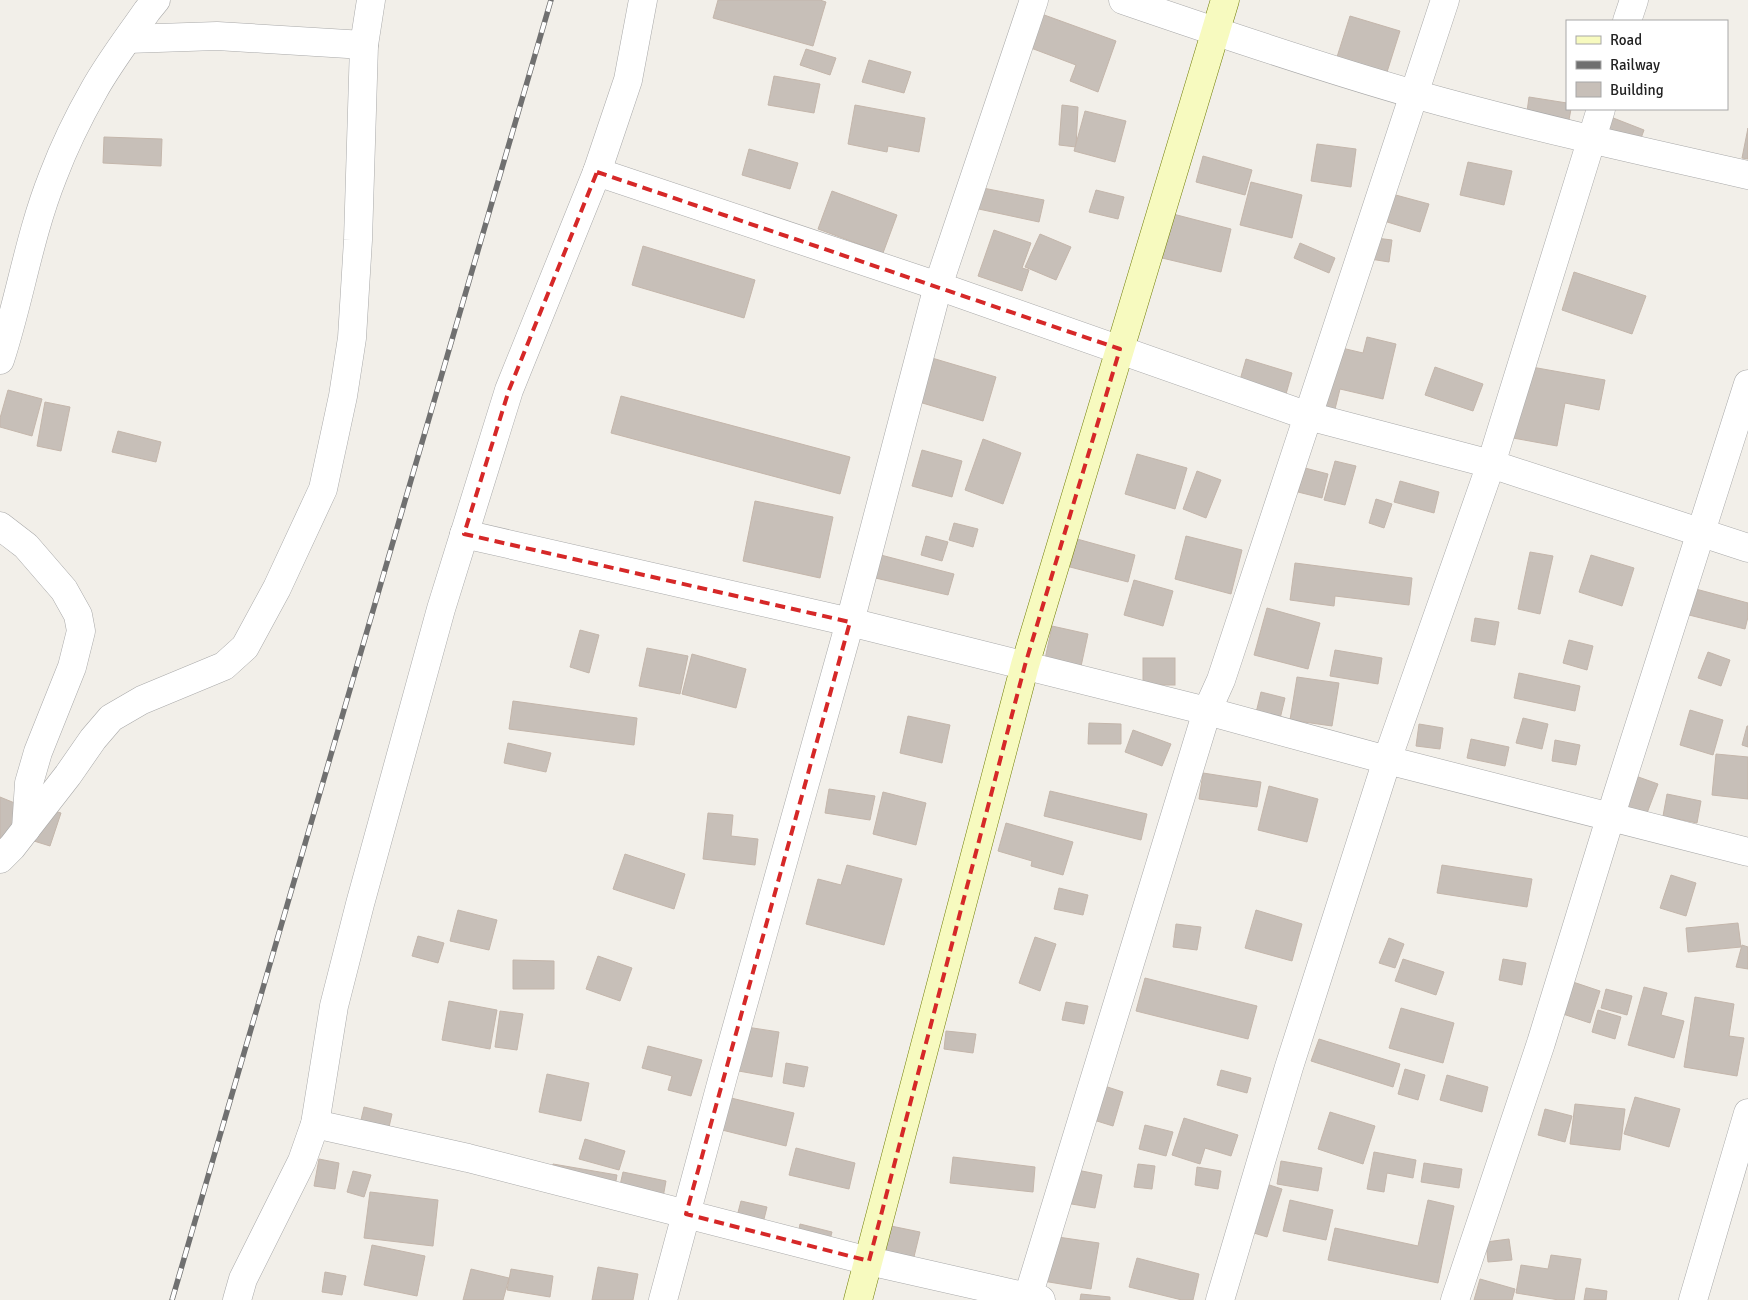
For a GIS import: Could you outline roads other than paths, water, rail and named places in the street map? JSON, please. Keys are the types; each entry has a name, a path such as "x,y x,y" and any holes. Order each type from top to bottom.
{"street":[{"path":"0,360 31,241 53,176 94,89 156,0"},
{"path":"0,859 12,847 68,775 93,738 111,718 142,700 224,666 245,647 277,588 323,489 343,396 352,338 358,240 364,45 370,0"},
{"path":"237,1300 243,1279 302,1161 315,1124 334,1006 441,609 509,390 597,172 628,80 643,0"},
{"path":"663,1300 850,622 938,286 1034,0"},
{"path":"1123,0 1214,32 1414,94 1592,140 1748,175"},
{"path":"858,1300 1025,665 1225,0"},
{"path":"315,1124 468,1158 868,1261 1032,1299 1207,711 1221,680 1445,0"},
{"path":"1627,20 1634,0"},
{"path":"128,40 217,36 364,45"},
{"path":"1220,1300 1289,1067 1388,760 1491,464 1601,110"},
{"path":"597,172 938,286 1308,416 1491,464 1748,548"},
{"path":"1455,1300 1541,1043 1610,816 1748,384"},
{"path":"0,526 26,546 64,590 78,615 81,631 72,668 38,752 29,783 26,829"},
{"path":"464,534 850,622 1025,665 1748,852"},
{"path":"1693,1300 1748,1113"}],"railway":[{"path":"172,1300 551,0"}]}
